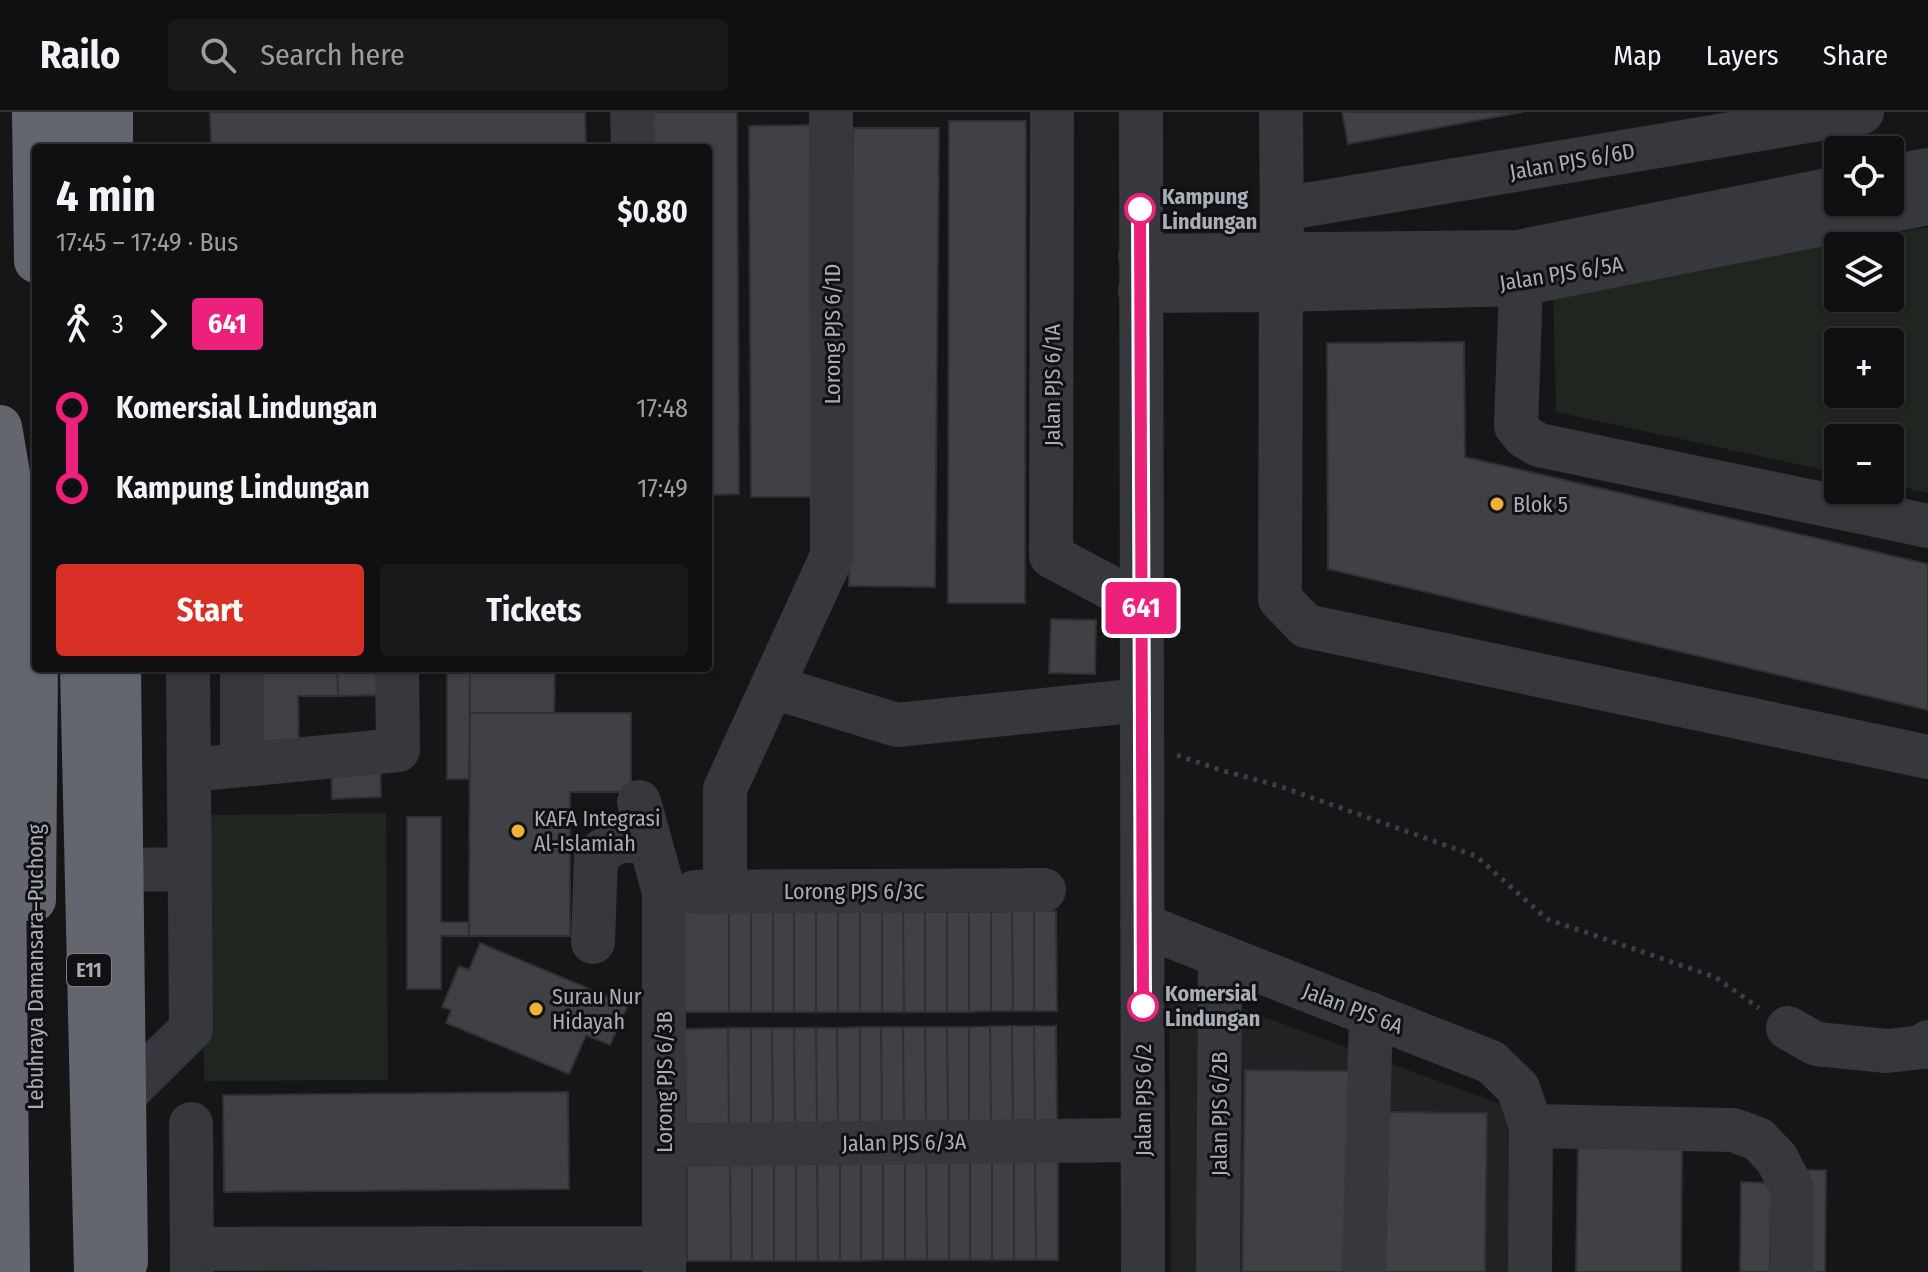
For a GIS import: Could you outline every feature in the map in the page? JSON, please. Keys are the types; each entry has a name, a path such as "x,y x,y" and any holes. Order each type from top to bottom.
{"highway":[{"path":"34,112 34,144"},
{"path":"76,112 77,144"},
{"path":"111,112 111,144"},
{"path":"0,427 32,612"},
{"path":"0,485 8,1272"},
{"name":"Lebuhraya Damansara–Puchong","path":"36,672 34,863 38,1272"},
{"name":"E11","path":"82,672 96,1272"},
{"path":"119,672 126,1272"}],"street":[{"path":"632,112 633,144"},
{"name":"Lorong PJS 6/1D","path":"773,687 832,556 831,112"},
{"name":"Jalan PJS 6/1A","path":"1052,112 1051,556 1141,604"},
{"name":"Jalan PJS 6/2","path":"1141,112 1143,1272"},
{"path":"1281,112 1280,599 1306,626 1928,757"},
{"name":"Jalan PJS 6/6D","path":"1282,209 1862,112"},
{"path":"1904,174 1928,170"},
{"name":"Jalan PJS 6/5A","path":"1520,268 1824,192"},
{"name":"Jalan PJS 6/5A","path":"1140,274 1520,268 1928,203"},
{"path":"1520,268 1516,426 1525,437 1539,445 1928,526"},
{"path":"124,1095 191,1029 188,672"},
{"path":"242,672 242,765"},
{"path":"189,770 398,750 397,672"},
{"path":"725,891 725,789 773,687 897,725 1142,700"},
{"name":"Lorong PJS 6/3B","path":"593,942 596,855 644,821 664,892 664,1260"},
{"path":"122,870 190,869"},
{"name":"Lorong PJS 6/3C","path":"664,892 1044,890"},
{"name":"Jalan PJS 6A","path":"1142,925 1491,1062 1518,1088 1531,1126 1530,1272"},
{"name":"Jalan PJS 6/2B","path":"1218,1272 1220,956"},
{"path":"1364,1272 1371,1014"},
{"path":"1788,1028 1816,1044 1845,1047 1887,1051 1923,1047 1928,1042"},
{"path":"191,1124 192,1260 664,1260"},
{"path":"1531,1126 1733,1130 1758,1139 1777,1159 1792,1188 1792,1272"},
{"name":"Jalan PJS 6/3A","path":"664,1145 1143,1140"}],"path":[{"path":"1142,743 1279,786 1476,856 1547,919 1715,977 1788,1028"}],"shaded area":[{"path":"1928,227 1928,493 1904,487 1904,424 1824,424 1824,470 1556,412 1553,293 1824,245 1824,312 1904,312 1904,232 1900,232"},
{"path":"386,813 388,1080 204,1081 202,815"},
{"path":"1169,982 1511,1108 1509,1272 1171,1272"}],"building":[{"path":"210,112 585,112 586,144 211,144"},
{"path":"650,112 737,112 739,494 712,495 712,144 650,144"},
{"path":"1342,112 1523,112 1348,144"},
{"path":"949,121 1026,121 1025,603 948,603"},
{"path":"819,125 821,497 751,497 749,126"},
{"path":"853,128 939,128 935,587 849,586"},
{"name":"Blok 5","path":"1464,342 1465,457 1928,564 1928,710 1328,569 1327,343"},
{"path":"1051,619 1096,620 1095,674 1049,673"},
{"path":"259,672 337,672 338,696 298,696 299,752 260,753"},
{"path":"337,672 390,672 390,695 338,696"},
{"path":"447,672 470,672 469,779 447,779"},
{"path":"470,672 555,672 554,713 470,713"},
{"path":"470,713 631,713 631,792 570,792 570,936 469,936"},
{"path":"380,758 381,797 332,799 331,759"},
{"path":"407,817 441,817 441,922 469,922 469,936 441,936 441,989 407,989"},
{"path":"1012,911 1013,1011 991,1011 991,912"},
{"path":"1012,911 1034,911 1034,1011 1013,1011"},
{"path":"1034,911 1056,911 1057,1011 1034,1011"},
{"path":"685,912 729,912 729,1012 685,1012"},
{"path":"729,912 751,912 751,1012 729,1012"},
{"path":"751,912 773,912 773,1012 751,1012"},
{"path":"773,912 794,912 794,1012 773,1012"},
{"path":"794,912 816,912 816,1012 794,1012"},
{"path":"816,912 838,912 838,1012 816,1012"},
{"path":"838,912 860,912 860,1012 838,1012"},
{"path":"860,912 882,912 882,1012 860,1012"},
{"path":"882,912 903,912 904,1012 882,1012"},
{"path":"903,912 925,912 925,1012 904,1012"},
{"path":"925,912 947,912 947,1012 925,1012"},
{"path":"947,912 969,912 969,1012 947,1012"},
{"path":"969,912 991,912 991,1011 969,1012"},
{"name":"Surau Nur Hidayah","path":"480,943 628,1005 610,1045 586,1035 569,1074 446,1023 451,1010 442,1007 459,966 469,970"},
{"path":"990,1026 991,1126 969,1126 969,1027"},
{"path":"990,1026 1012,1026 1013,1126 991,1126"},
{"path":"1012,1026 1034,1026 1035,1126 1013,1126"},
{"path":"1034,1026 1056,1026 1057,1125 1035,1126"},
{"path":"860,1027 881,1027 882,1127 860,1127"},
{"path":"860,1027 860,1127 838,1127 837,1028"},
{"path":"881,1027 903,1027 904,1127 882,1127"},
{"path":"903,1027 925,1027 926,1126 904,1127"},
{"path":"925,1027 947,1027 948,1126 926,1126"},
{"path":"947,1027 969,1027 969,1126 948,1126"},
{"path":"728,1028 751,1028 751,1128 729,1128"},
{"path":"728,1028 729,1128 686,1128 685,1029"},
{"path":"751,1028 772,1028 773,1128 751,1128"},
{"path":"772,1028 794,1028 795,1127 773,1128"},
{"path":"794,1028 816,1028 817,1127 795,1127"},
{"path":"816,1028 837,1028 838,1127 817,1127"},
{"path":"1245,1070 1356,1071 1353,1272 1242,1272"},
{"path":"568,1092 569,1189 224,1192 223,1095"},
{"path":"1386,1112 1487,1113 1485,1272 1384,1272"},
{"path":"1578,1146 1682,1148 1681,1272 1576,1272"},
{"path":"1058,1160 1058,1260 1036,1260 1035,1161"},
{"path":"687,1161 730,1161 731,1261 687,1261"},
{"path":"730,1161 752,1161 752,1261 731,1261"},
{"path":"752,1161 774,1161 774,1261 752,1261"},
{"path":"774,1161 796,1161 796,1261 774,1261"},
{"path":"796,1161 817,1161 818,1261 796,1261"},
{"path":"817,1161 840,1161 840,1261 818,1261"},
{"path":"840,1161 861,1161 861,1261 840,1261"},
{"path":"861,1161 883,1161 883,1260 861,1261"},
{"path":"883,1161 905,1161 905,1260 883,1260"},
{"path":"905,1161 926,1161 927,1260 905,1260"},
{"path":"926,1161 949,1161 949,1260 927,1260"},
{"path":"949,1161 970,1161 970,1260 949,1260"},
{"path":"970,1161 992,1161 992,1260 970,1260"},
{"path":"992,1161 1014,1161 1014,1260 992,1260"},
{"path":"1014,1161 1035,1161 1036,1260 1014,1260"},
{"path":"1803,1170 1826,1170 1825,1272 1802,1272"},
{"path":"1741,1182 1771,1183 1770,1272 1740,1272"}],"bus line":[{"name":"641","path":"1140,209 1143,1006"}],"place":[{"name":"Kampung Lindungan","path":"1140,209"},
{"name":"Blok 5","path":"1497,504"},
{"name":"KAFA Integrasi Al-Islamiah","path":"518,831"},
{"name":"Komersial Lindungan","path":"1143,1006"},
{"name":"Surau Nur Hidayah","path":"536,1009"}]}
